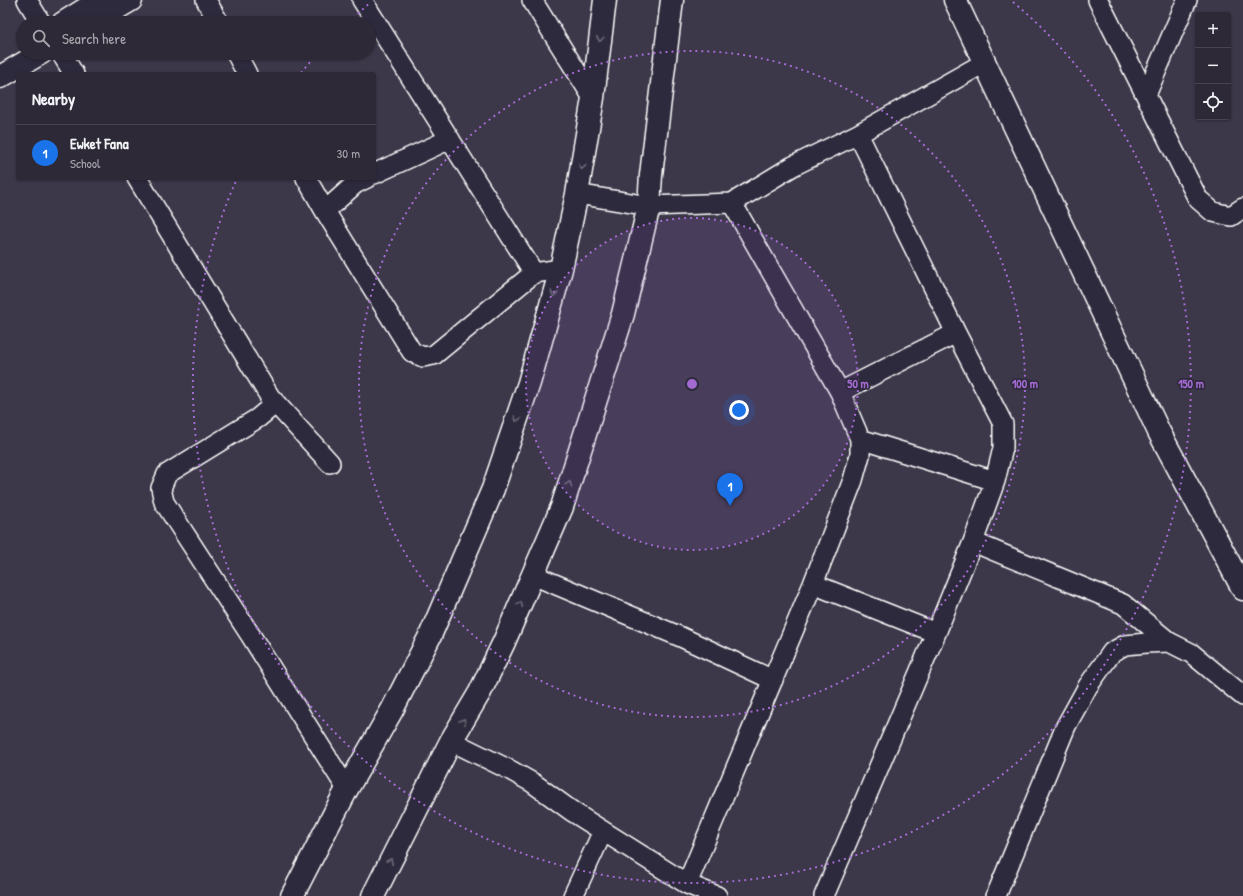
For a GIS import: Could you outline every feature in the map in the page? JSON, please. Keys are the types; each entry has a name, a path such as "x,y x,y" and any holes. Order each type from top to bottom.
{"main road":[{"path":"74,16 100,0"},
{"path":"104,16 131,0"},
{"path":"292,896 347,789 392,710 430,636 493,489 529,383 561,269 577,194 593,98 605,0"},
{"path":"372,896 451,741 480,692 504,642 562,507 621,322 649,206 651,175 672,0"},
{"path":"955,0 1159,432 1243,589"},
{"path":"0,60 16,50"},
{"path":"0,77 29,60"}],"street":[{"path":"27,0 37,16"},
{"path":"206,0 215,16"},
{"path":"362,0 372,16"},
{"path":"532,0 593,98"},
{"path":"1098,0 1198,199 1213,212 1231,216 1243,208"},
{"path":"1146,95 1187,0"},
{"path":"376,22 534,273"},
{"path":"65,60 73,72"},
{"path":"240,60 246,72"},
{"path":"577,194 649,206 732,203 793,166 858,134 984,63"},
{"path":"824,896 936,633 973,542 995,480 1003,448 1003,424 956,334 858,134"},
{"path":"376,173 450,139"},
{"path":"138,180 270,397 330,463"},
{"path":"307,180 412,352 423,357 434,355 534,273 561,269"},
{"path":"325,211 355,184 363,180"},
{"path":"687,884 813,584 853,480 860,455 860,439 840,392 732,203"},
{"path":"840,392 956,334"},
{"path":"270,397 270,408 258,418 167,474 161,488 164,502 251,636 347,789"},
{"path":"860,439 995,480"},
{"path":"973,542 1123,604 1169,642 1191,653 1243,696"},
{"path":"533,575 681,636 773,680"},
{"path":"813,584 936,633"},
{"path":"996,896 1066,726 1088,686 1112,652 1125,645 1169,642"},
{"path":"451,741 533,783 573,812 687,884 717,896"},
{"path":"573,896 603,831"}],"place":[{"name":"Ewket Fana","path":"730,506"}]}
